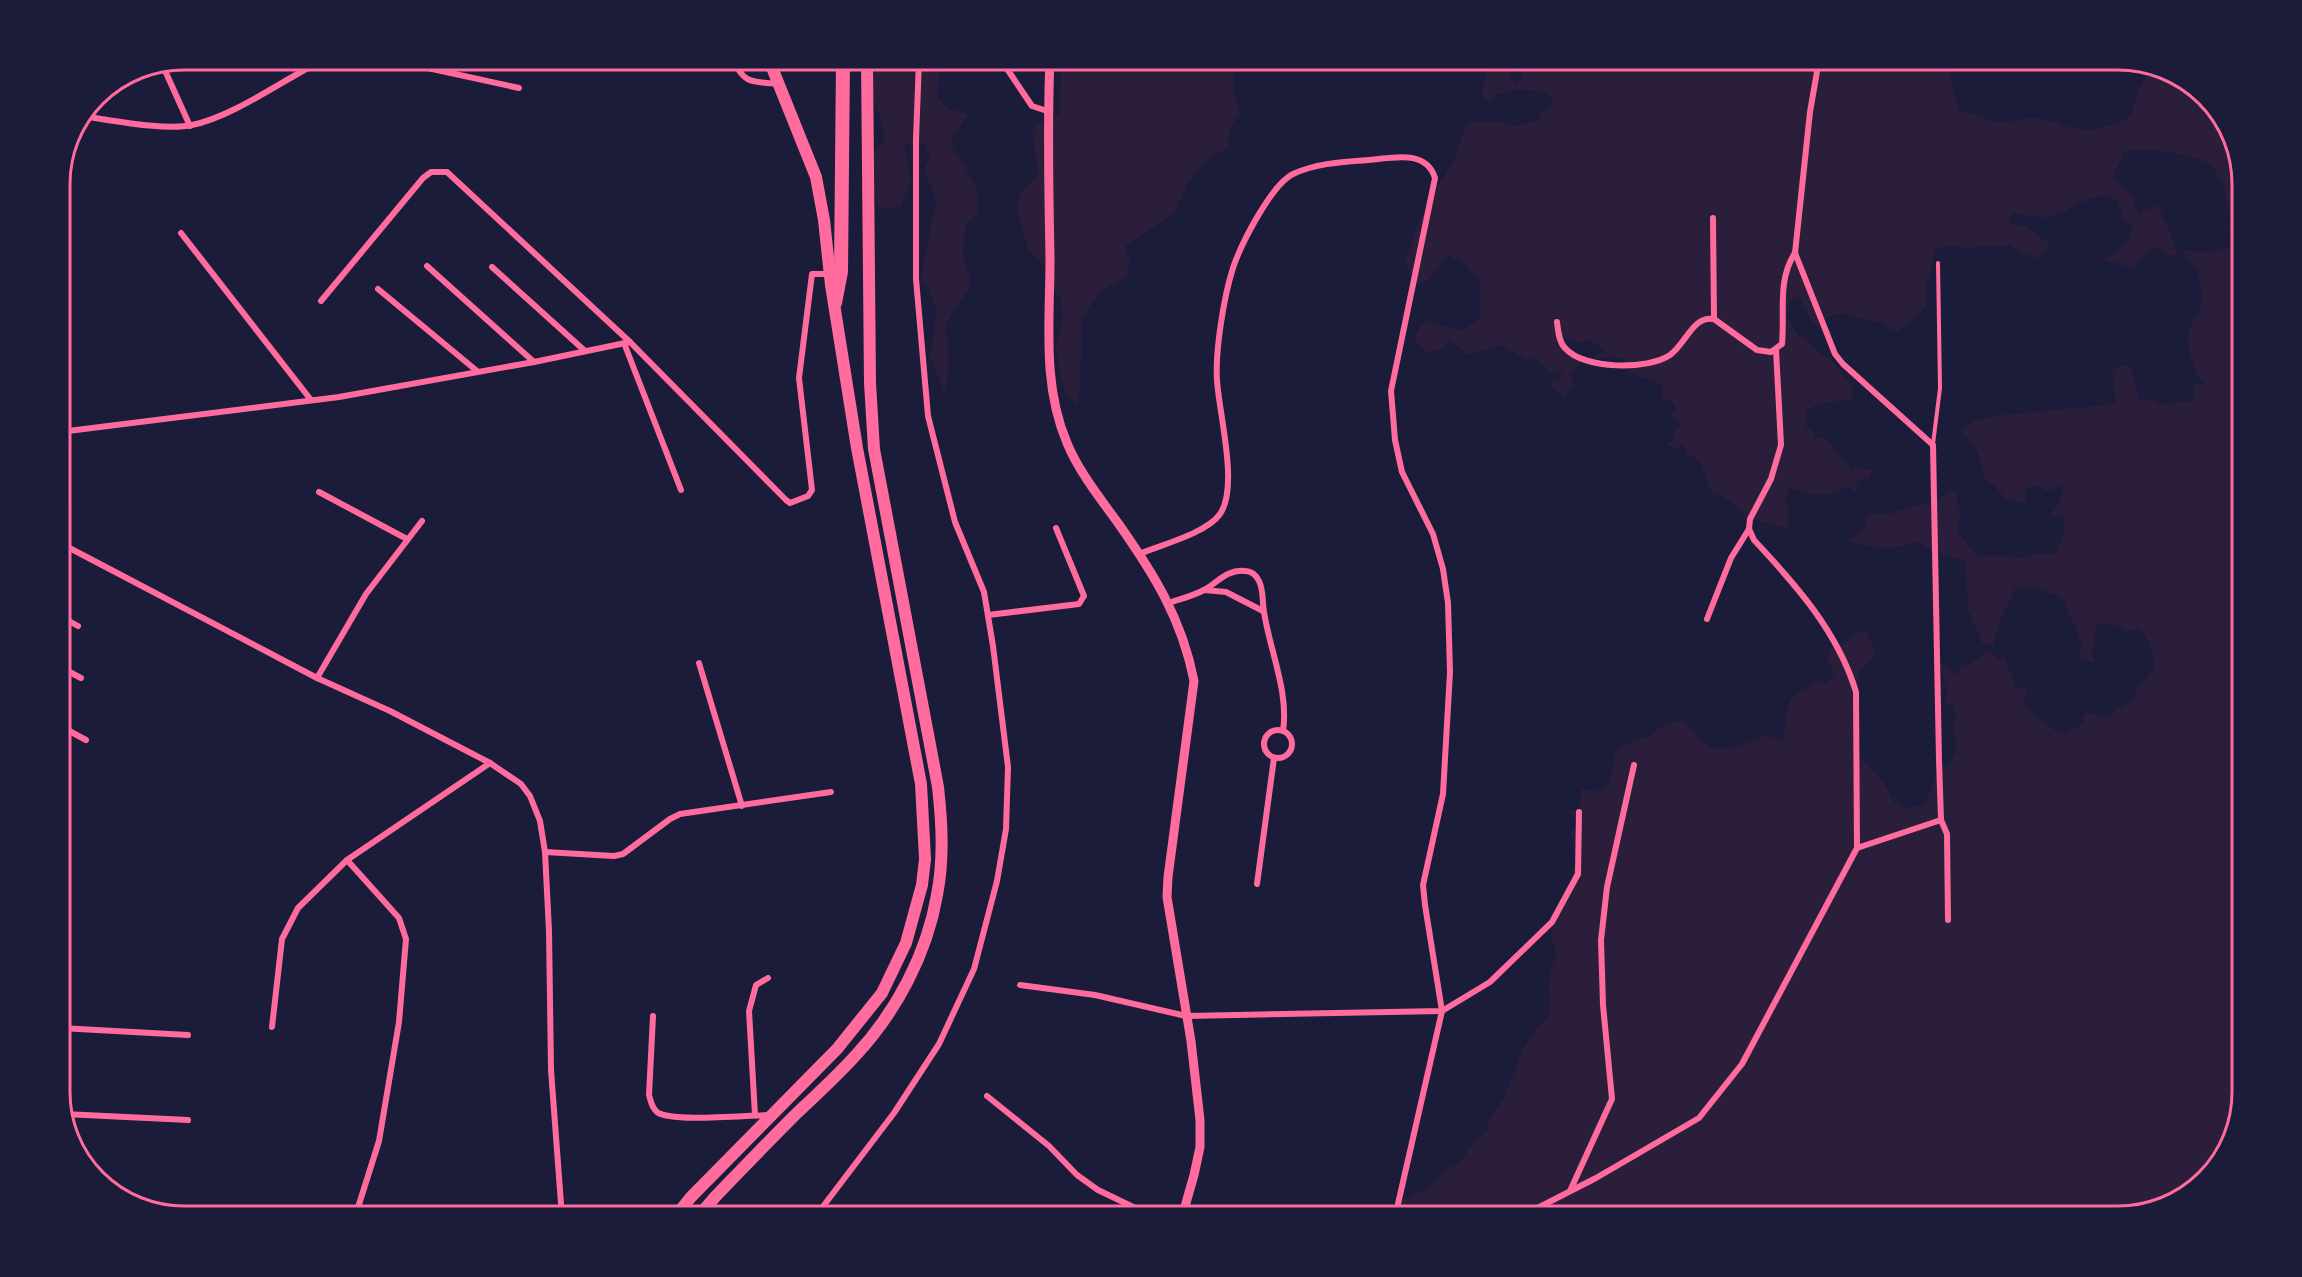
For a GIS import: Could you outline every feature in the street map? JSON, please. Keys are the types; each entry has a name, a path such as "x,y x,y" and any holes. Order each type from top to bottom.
{"highway":[{"path":"835,303 840,272 843,70"}],"main road":[{"path":"684,1206 770,1115 837,1049 888,984 906,943 915,914 925,859 921,784 868,512 816,177 773,70"},
{"path":"707,1206 863,1046 893,1005 919,957 931,925 938,896 942,824 938,787 874,450 869,372 867,70"}],"street":[{"path":"92,118 162,126 190,126 217,117 304,70"},
{"path":"437,70 519,88"},
{"path":"738,70 740,75 749,80 779,84"},
{"path":"823,1206 910,1089 939,1044 974,969 998,881 1006,829 1008,767 984,592 955,522 928,416 916,279 915,139 918,70"},
{"path":"1008,70 1032,105 1047,111"},
{"path":"1049,70 1047,111 1050,380 1066,442 1075,460 1139,554 1169,603 1189,657 1194,681 1167,897 1191,1041 1200,1120 1200,1147 1185,1206"},
{"path":"1817,70 1810,112 1795,253 1835,354 1843,364 1933,445 1939,760 1941,820 1947,834 1948,920"},
{"path":"166,72 190,126"},
{"path":"1139,554 1211,524 1220,513 1228,496 1217,379 1221,322 1233,267 1265,202 1291,175 1323,164 1386,159 1424,160 1430,165 1435,178 1391,391 1391,405 1402,472 1433,534 1443,569 1448,603 1450,672 1443,794 1423,885 1442,1011 1398,1206"},
{"path":"321,301 423,178 431,172 447,172 627,342 790,502 801,500 812,490 800,378 812,273 830,274"},
{"path":"1713,218 1714,319"},
{"path":"181,233 312,400"},
{"path":"1557,322 1563,345 1574,356 1612,365 1657,362 1672,354 1703,318 1714,319 1757,350 1767,353 1776,350 1782,340 1784,279 1789,261 1795,253"},
{"path":"427,266 534,362"},
{"path":"492,267 585,351"},
{"path":"378,289 477,371"},
{"path":"71,431 339,397 534,362 627,342"},
{"path":"627,342 681,490"},
{"path":"1707,619 1731,558 1749,529 1750,519 1771,479 1781,445 1776,350"},
{"path":"319,492 407,539"},
{"path":"317,678 366,594 422,521"},
{"path":"988,615 1079,604 1083,596 1056,528"},
{"path":"1541,1206 1699,1118 1742,1064 1857,848 1856,692 1851,675 1843,656 1808,599 1754,540 1749,529"},
{"path":"71,549 317,678 390,711 490,763 521,784 530,796 540,821 545,852 549,931 551,1070 561,1206"},
{"path":"1169,603 1204,590 1221,576 1245,570 1253,573 1262,589 1263,611 1284,705 1283,730"},
{"path":"1204,590 1226,592 1263,611"},
{"path":"71,622 78,626"},
{"path":"699,663 742,806"},
{"path":"71,673 81,678"},
{"path":"1275,730 1283,730 1293,741 1292,749 1288,755 1274,758 1264,747 1264,740 1275,730"},
{"path":"71,732 86,740"},
{"path":"1257,885 1274,758"},
{"path":"272,1028 282,939 298,908 347,860 490,763"},
{"path":"1570,1191 1612,1100 1603,1005 1601,940 1607,887 1634,765"},
{"path":"545,852 614,856 622,854 669,819 680,814 831,792"},
{"path":"1020,985 1095,995 1186,1016 1442,1011 1490,982 1552,922 1578,874 1579,812"},
{"path":"1857,848 1941,820"},
{"path":"347,860 399,918 406,939 399,1022 379,1141 358,1206"},
{"path":"756,1115 749,1011 756,986 768,978"},
{"path":"653,1016 650,1095 654,1109 674,1117 770,1115"},
{"path":"71,1029 188,1035"},
{"path":"987,1096 1049,1146 1084,1180 1098,1190 1131,1206"},
{"path":"73,1114 188,1120"}],"lane":[{"path":"1933,445 1940,388 1938,263"}],"shaded area":[{"path":"876,70 939,70 938,99 949,109 968,114 950,144 977,188 977,214 966,224 964,237 963,258 970,277 970,288 954,309 945,327 949,360 945,393 929,354 933,342 936,311 930,291 921,277 936,201 924,168 930,156 923,142 916,148 904,142 911,182 900,207 880,209 868,171 870,159 882,143 884,136 881,119 871,91"},
{"path":"1061,70 1236,70 1233,84 1240,112 1229,131 1228,148 1210,158 1189,181 1174,213 1125,247 1130,262 1127,277 1103,289 1082,317 1078,404 1065,393 1055,348 1062,324 1061,299 1050,284 1044,267 1028,248 1016,207 1020,193 1038,174 1032,131 1037,123 1059,116"},
{"path":"1487,70 1509,70 1515,84 1522,81 1520,70 1949,70 1958,111 1980,116 1994,123 2033,118 2089,131 2121,122 2131,115 2137,93 2146,76 2150,76 2168,82 2181,90 2203,109 2212,121 2225,148 2231,177 2232,1093 2231,1108 2220,1143 2203,1168 2181,1187 2168,1195 2133,1206 1396,1206 1403,1200 1430,1187 1449,1168 1459,1164 1473,1143 1488,1130 1490,1119 1503,1098 1527,1042 1540,1025 1549,1018 1550,977 1557,954 1551,927 1556,906 1575,863 1571,831 1579,825 1580,820 1568,812 1580,809 1581,789 1606,790 1614,755 1621,746 1651,735 1662,726 1682,720 1708,747 1733,749 1765,735 1784,741 1787,709 1790,702 1794,696 1810,685 1822,680 1824,685 1836,676 1827,658 1830,649 1848,640 1856,631 1867,632 1876,655 1860,670 1855,708 1860,758 1883,781 1894,802 1905,808 1925,804 1937,773 1950,764 1957,751 1953,727 1956,715 1953,706 1946,703 1947,688 1940,685 1946,682 1938,662 1958,675 1962,664 1966,666 1987,651 1999,659 2004,658 2017,688 2028,689 2024,700 2031,710 2063,734 2085,723 2083,718 2087,712 2106,718 2112,715 2114,710 2132,702 2139,683 2148,678 2151,670 2154,669 2153,653 2140,628 2129,632 2115,625 2097,623 2092,656 2095,663 2080,659 2081,641 2062,598 2034,587 2016,587 1998,626 1993,645 1982,643 1969,612 1965,610 1968,604 1965,566 1967,562 1928,549 1919,542 1886,548 1848,541 1861,532 1870,513 1885,515 1920,504 1933,506 1935,502 1954,489 1961,513 1958,532 1976,555 2024,557 2035,553 2039,555 2055,553 2063,536 2065,515 2049,516 2058,505 2064,485 2047,491 2036,485 2025,489 2025,503 2006,500 1983,476 1981,461 1976,450 1959,429 1974,421 2002,415 2116,404 2112,373 2114,369 2129,364 2139,396 2138,400 2152,400 2160,404 2194,401 2194,388 2198,382 2203,385 2205,381 2198,377 2188,342 2190,328 2200,309 2199,273 2181,250 2213,253 2231,246 2229,228 2231,224 2223,184 2212,165 2169,152 2125,151 2113,175 2133,198 2139,213 2157,205 2168,226 2177,255 2167,255 2160,247 2150,251 2133,268 2101,259 2118,252 2122,244 2131,237 2132,224 2124,221 2117,200 2098,197 2045,217 2012,212 2009,224 2027,227 2051,245 2035,259 2008,245 1966,248 1948,246 1936,249 1926,288 1926,307 1898,332 1876,321 1870,323 1869,320 1840,313 1826,318 1824,322 1818,315 1818,327 1813,323 1798,295 1790,301 1787,317 1798,335 1808,340 1816,351 1831,359 1852,386 1853,400 1819,403 1806,412 1806,427 1813,430 1816,439 1824,436 1852,471 1858,468 1872,470 1869,478 1857,481 1856,492 1849,487 1820,494 1790,488 1785,499 1788,506 1788,527 1778,527 1746,517 1738,507 1723,496 1712,492 1698,459 1686,454 1684,445 1673,449 1667,444 1675,439 1671,436 1680,425 1668,415 1676,412 1674,403 1661,398 1663,387 1654,381 1627,373 1624,359 1593,358 1606,350 1590,340 1575,342 1561,337 1571,347 1573,355 1580,362 1570,376 1575,387 1568,389 1565,396 1558,394 1548,382 1558,380 1563,373 1550,373 1536,358 1528,360 1499,345 1468,355 1451,341 1446,342 1442,350 1425,352 1414,338 1421,325 1426,322 1460,330 1465,329 1480,317 1479,278 1467,269 1466,264 1447,255 1428,281 1415,284 1404,261 1424,211 1454,160 1468,122 1501,121 1509,126 1537,122 1542,110 1553,103 1548,92 1515,89 1508,93 1497,93 1489,104 1482,93"}]}
